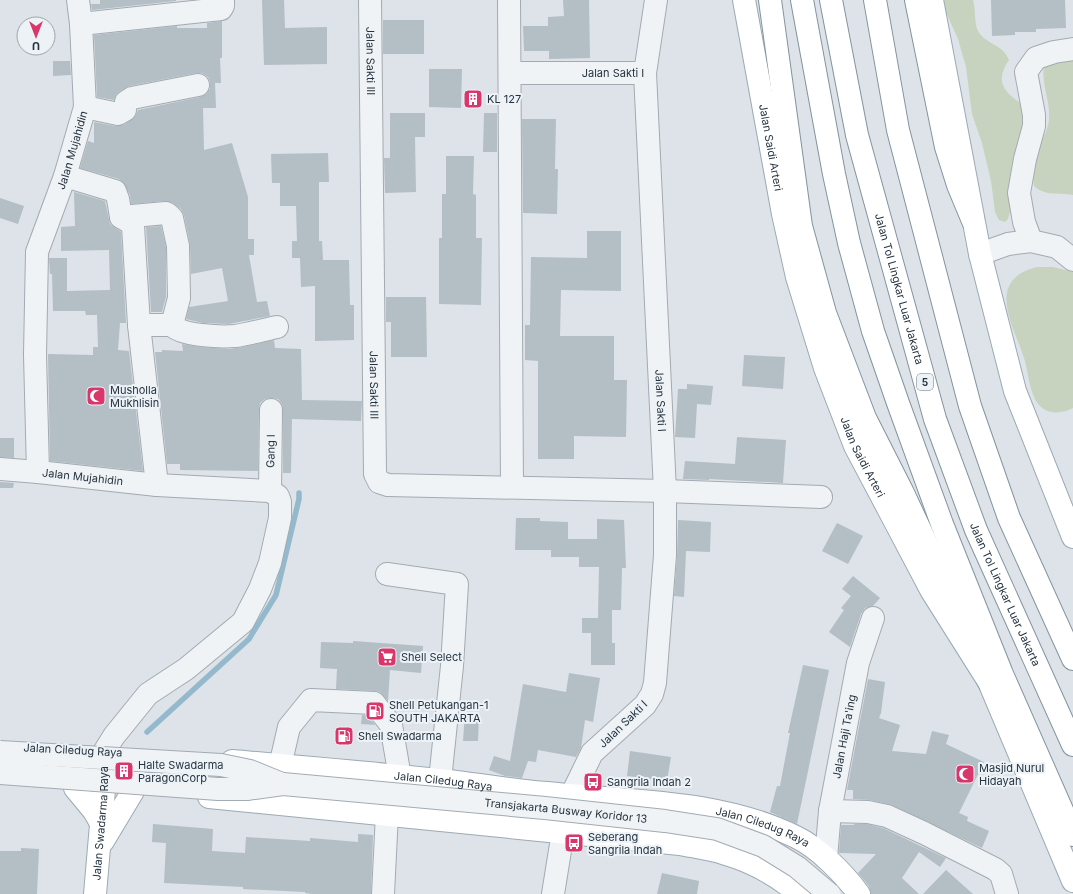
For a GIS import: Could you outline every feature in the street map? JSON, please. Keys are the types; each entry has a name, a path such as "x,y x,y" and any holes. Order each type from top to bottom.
{"main road":[{"name":"Jalan Saidi Arteri","path":"744,0 783,214 797,277 825,368 855,446 894,521 931,590 989,682 1073,880"},
{"path":"770,0 801,226 825,313 865,418 903,493 962,619 989,682"},
{"path":"802,0 849,243 873,331 945,531 1002,674 1073,835"},
{"name":"Jalan Tol Lingkar Luar Jakarta","path":"831,0 857,135 935,419 976,530 1073,745"},
{"path":"875,0 898,130 970,406 1009,518 1073,659"},
{"path":"916,0 946,147 958,185 974,221"},
{"path":"932,0 980,254 1014,391 1073,537"},
{"name":"Jalan Ciledug Raya","path":"0,746 156,755 281,775 400,776 571,796 683,804 731,813 797,837 826,858 859,894"},
{"name":"Jalan Swadarma Raya","path":"95,894 104,790 114,753"},
{"path":"0,782 143,792 387,814 680,844 725,853 758,866 789,885 799,894"},
{"path":"75,788 94,811 101,835 143,792"}],"street":[{"name":"Jalan Mujahidin","path":"78,0 81,24 85,107 65,176 37,252 35,355 38,472 157,485 270,491"},
{"path":"81,24 221,9 223,6 222,0"},
{"name":"Jalan Sakti III","path":"370,0 375,474 379,482 388,485 665,491 821,497"},
{"path":"510,0 512,487"},
{"path":"646,73 656,0"},
{"path":"1031,241 1024,222 1019,193 1025,159 1034,126 1026,72 1036,58 1054,52 1073,49"},
{"name":"Jalan Sakti I","path":"510,73 646,73 665,491 665,555 655,676 652,694 645,705 592,753 571,796 563,832 553,894"},
{"path":"85,107 118,114 125,110 126,102 132,98 198,85"},
{"path":"65,176 115,191 121,217 133,226 138,325 157,485"},
{"path":"121,217 166,213 172,218 178,246 179,298 172,325"},
{"path":"980,254 1008,244 1031,241 1058,247 1073,260"},
{"path":"138,325 172,325 180,331 206,335 227,336 234,336 277,327"},
{"name":"Gang I","path":"270,491 271,410"},
{"path":"0,469 38,472"},
{"path":"114,753 111,739 148,694 186,669 243,622 260,589 270,563 280,518 280,502 278,496 270,491"},
{"path":"387,574 457,584 452,666 440,780"},
{"name":"Jalan Haji Ta'ing","path":"826,858 830,811 858,663 873,618"},
{"path":"281,775 289,727 312,700 374,703 391,725 400,776"},
{"name":"Transjakarta Busway Koridor 13","path":"0,752 221,765 250,771 545,808 665,821 717,829 763,846 797,867 829,894"},
{"name":"Transjakarta Busway Koridor 13","path":"0,773 218,789 247,789 281,775"},
{"path":"830,811 868,812 887,816 924,833 995,869 1001,874 1006,893"},
{"path":"383,894 387,814"},
{"path":"978,876 1006,893"}],"green space":[{"path":"944,0 973,0 976,24 981,36 1002,50 1009,60 1002,76 1004,88 1027,108 1012,204 1008,219 1005,222 999,220 995,212 991,181 982,143 972,114 966,67 958,39 945,10"},
{"path":"1073,59 1073,195 1052,194 1043,192 1034,186 1033,177 1037,150 1049,120 1049,106 1043,72 1044,65"},
{"path":"1037,267 1053,267 1073,272 1073,408 1061,412 1045,410 1034,397 1026,364 1010,319 1007,305 1007,293 1011,282 1021,273"}],"building":[{"path":"100,0 176,1 92,10 91,4 100,4"},
{"path":"262,0 284,0 285,28 327,27 327,64 264,65"},
{"path":"563,0 589,0 590,58 549,59 549,51 524,51 523,26 548,26 548,17 564,16"},
{"path":"991,0 1065,0 1066,28 1036,29 1036,32 1015,32 1015,35 992,36"},
{"path":"383,20 424,20 424,54 383,54"},
{"path":"222,21 222,58 220,58 221,83 215,83 216,108 203,108 204,150 232,143 248,197 248,239 254,239 254,255 249,255 257,302 267,301 270,316 229,324 203,323 186,319 189,307 228,301 222,268 191,274 190,244 184,215 181,209 173,203 165,201 131,204 130,195 123,182 119,179 80,168 88,141 94,143 94,122 115,126 124,125 135,117 138,110 200,97 206,94 210,89 208,77 202,73 196,73 129,86 119,92 114,100 97,97 94,35 177,26 177,28 207,28 207,23"},
{"path":"53,61 70,61 71,75 53,76"},
{"path":"429,69 462,69 461,108 429,107"},
{"path":"390,113 425,113 425,137 415,137 416,192 385,193 384,158 390,158"},
{"path":"484,113 497,113 497,152 483,152"},
{"path":"522,119 556,119 555,169 558,169 557,214 523,213"},
{"path":"328,153 329,182 319,182 319,241 322,241 323,260 349,260 350,305 354,305 354,340 315,341 315,286 301,287 300,258 292,258 292,241 297,241 296,206 280,206 280,183 272,183 271,154"},
{"path":"446,156 474,156 473,194 476,195 476,238 482,238 481,305 439,304 439,238 442,238 442,194 446,194"},
{"path":"74,192 105,201 110,224 121,232 126,323 120,323 118,350 129,351 143,471 50,461 48,354 93,355 93,347 98,347 97,315 86,315 85,311 53,311 52,274 50,274 49,258 67,258 67,291 110,290 109,250 61,251 61,227 75,226"},
{"path":"0,198 24,206 18,224 0,218"},
{"path":"161,226 166,247 166,297 162,312 151,312 146,227"},
{"path":"587,231 621,231 621,291 561,290 560,336 614,336 614,380 627,380 626,437 574,436 574,459 538,459 538,361 525,360 525,325 530,325 531,257 587,258"},
{"path":"386,297 426,297 427,357 391,357 391,322 386,322"},
{"path":"274,340 275,348 301,349 302,400 362,401 361,421 292,419 291,473 283,473 282,404 278,399 265,399 260,403 259,409 258,471 180,470 180,464 167,464 155,352 162,352 162,350 183,351 182,344 229,349"},
{"path":"744,355 785,357 783,389 742,386"},
{"path":"687,384 713,386 711,405 697,404 695,438 675,437 678,389 687,389"},
{"path":"737,437 786,440 783,483 683,479 685,461 735,464"},
{"path":"0,438 14,438 14,458 0,457"},
{"path":"0,482 14,483 13,488 0,488"},
{"path":"516,518 540,518 540,521 568,522 568,539 597,539 597,519 624,520 626,568 622,568 621,610 612,610 612,643 615,643 615,665 591,665 591,633 582,633 582,618 598,618 599,567 579,567 579,557 551,557 551,550 515,550"},
{"path":"678,520 711,522 710,552 686,551 684,597 674,596"},
{"path":"837,523 863,536 848,564 822,551"},
{"path":"853,576 880,598 873,606 865,608 861,614 850,647 829,632 844,610 841,608 851,596 842,589"},
{"path":"353,641 423,646 421,673 390,670 388,701 380,692 336,689 337,669 320,668 321,642 353,643"},
{"path":"803,665 829,670 797,824 770,812 777,786 780,786 790,733 788,733"},
{"path":"569,673 600,678 593,722 585,720 581,748 576,757 538,750 536,762 528,761 522,778 505,776 489,770 494,756 510,761 523,684 566,692"},
{"path":"868,679 885,682 879,718 900,725 892,751 926,754 932,731 949,735 946,744 984,762 959,813 968,817 967,821 989,831 982,848 892,805 870,800 853,799 853,790 847,790"},
{"path":"465,714 479,715 478,741 463,741"},
{"path":"362,715 368,715 375,725 361,724"},
{"path":"630,751 671,757 667,781 627,776"},
{"path":"153,824 213,829 212,851 245,853 246,837 310,841 310,838 358,842 358,834 373,835 371,894 312,894 305,892 243,889 243,887 164,883 166,843 152,842"},
{"path":"867,824 883,828 946,858 940,867 919,852 902,878 919,894 871,894 869,886 858,873 876,854 839,853 841,825"},
{"path":"21,848 39,849 37,894 0,894 0,851 21,851"},
{"path":"946,870 973,894 923,894"},
{"path":"662,873 699,881 697,894 657,894"}],"waterway":[{"path":"147,732 249,639 276,595 299,499 299,493"}],"place":[{"name":"KL 127","path":"473,99"},
{"name":"Musholla Mukhlisin","path":"96,396"},
{"name":"Shell Select","path":"387,657"},
{"name":"Shell Petukangan-1 SOUTH JAKARTA","path":"375,711"},
{"name":"Shell Swadarma","path":"344,736"},
{"name":"Halte Swadarma ParagonCorp","path":"124,771"},
{"name":"Masjid Nurul Hidayah","path":"965,774"},
{"name":"Sangrila Indah 2","path":"593,782"},
{"name":"Seberang Sangrila Indah","path":"574,843"}]}
